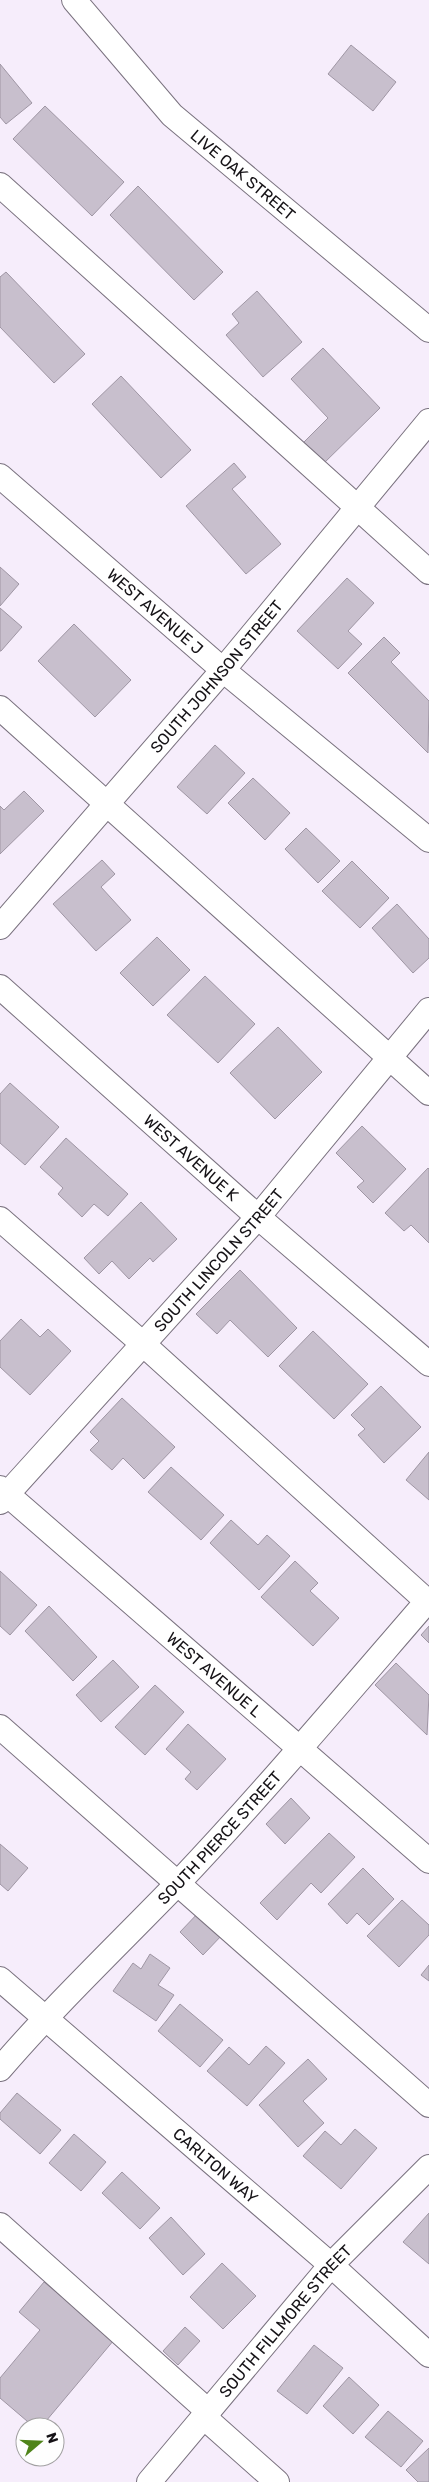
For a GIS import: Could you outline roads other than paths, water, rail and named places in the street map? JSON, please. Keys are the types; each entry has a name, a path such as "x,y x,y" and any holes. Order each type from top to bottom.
{"street":[{"name":"LIVE OAK STREET","path":"74,0 172,115 429,330"},
{"path":"0,186 429,572"},
{"name":"SOUTH JOHNSON STREET","path":"0,928 222,670 429,421"},
{"name":"WEST AVENUE J","path":"0,476 222,670 429,840"},
{"path":"0,708 429,1093"},
{"name":"WEST AVENUE K","path":"0,988 258,1217 429,1364"},
{"name":"SOUTH LINCOLN STREET","path":"2,1495 258,1217 429,1010"},
{"path":"0,1219 143,1344 428,1601"},
{"name":"WEST AVENUE L","path":"2,1495 429,1861"},
{"name":"SOUTH PIERCE STREET","path":"0,2069 44,2018 178,1883 299,1749 428,1601"},
{"path":"0,1727 429,2105"},
{"name":"CARLTON WAY","path":"0,1979 331,2265 429,2355"},
{"name":"SOUTH FILLMORE STREET","path":"149,2482 331,2265 429,2167"},
{"path":"0,2225 207,2415 277,2482"}]}
